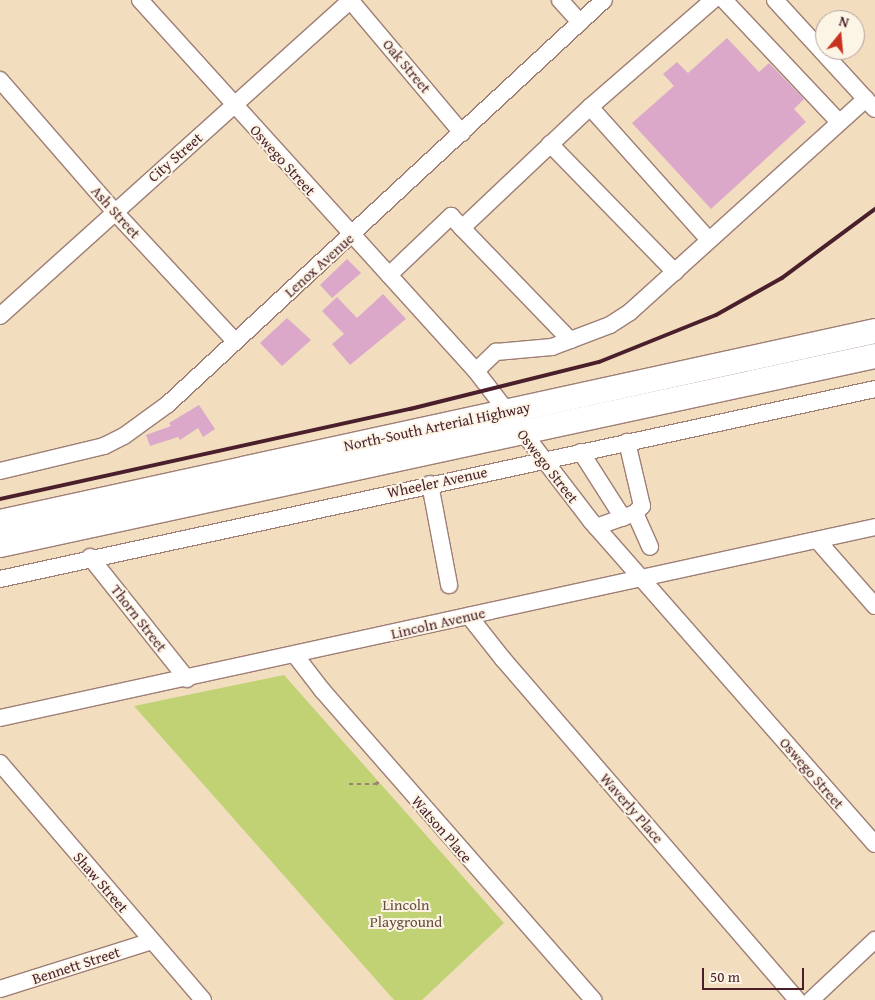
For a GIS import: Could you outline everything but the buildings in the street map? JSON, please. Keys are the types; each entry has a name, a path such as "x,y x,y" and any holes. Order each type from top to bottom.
{"highway":[{"name":"North-South Arterial Highway","path":"0,522 875,331"},
{"name":"North-South Arterial Highway","path":"0,545 875,356"}],"street":[{"name":"Oswego Street","path":"140,0 476,371 521,433 596,527 875,844"},
{"name":"City Street","path":"0,316 114,210 234,106 351,0"},
{"name":"Oak Street","path":"351,0 462,133"},
{"path":"560,0 580,22"},
{"name":"Lenox Avenue","path":"1,469 79,454 124,436 168,404 604,0"},
{"path":"462,228 590,107 713,0"},
{"path":"724,0 839,122"},
{"path":"476,371 496,352 544,348 610,324 630,312 839,122 870,104 775,0"},
{"name":"Ash Street","path":"0,80 114,210 235,341"},
{"path":"590,107 708,240"},
{"path":"550,144 675,272"},
{"path":"389,275 451,216 570,340"},
{"name":"Wheeler Avenue","path":"0,579 90,557 875,389"},
{"path":"596,527 629,516 642,506 627,442"},
{"path":"581,452 650,547"},
{"path":"430,484 449,585"},
{"name":"Lincoln Avenue","path":"0,718 187,679 875,528"},
{"path":"817,540 875,606"},
{"name":"Thorn Street","path":"90,557 187,679"},
{"name":"Waverly Place","path":"469,616 503,660 797,1000"},
{"name":"Watson Place","path":"295,655 322,690 592,1000"},
{"name":"Shaw Street","path":"0,763 203,1000"},
{"name":"Bennett Street","path":"0,989 152,940"},
{"path":"811,1000 875,940"}],"path":[{"path":"349,784 375,784 392,771"}],"green space":[{"name":"Lincoln Playground","path":"284,675 504,923 422,1000 394,1000 134,706"}],"railway":[{"path":"0,499 410,409 599,362 716,315 782,278 875,209"}]}
